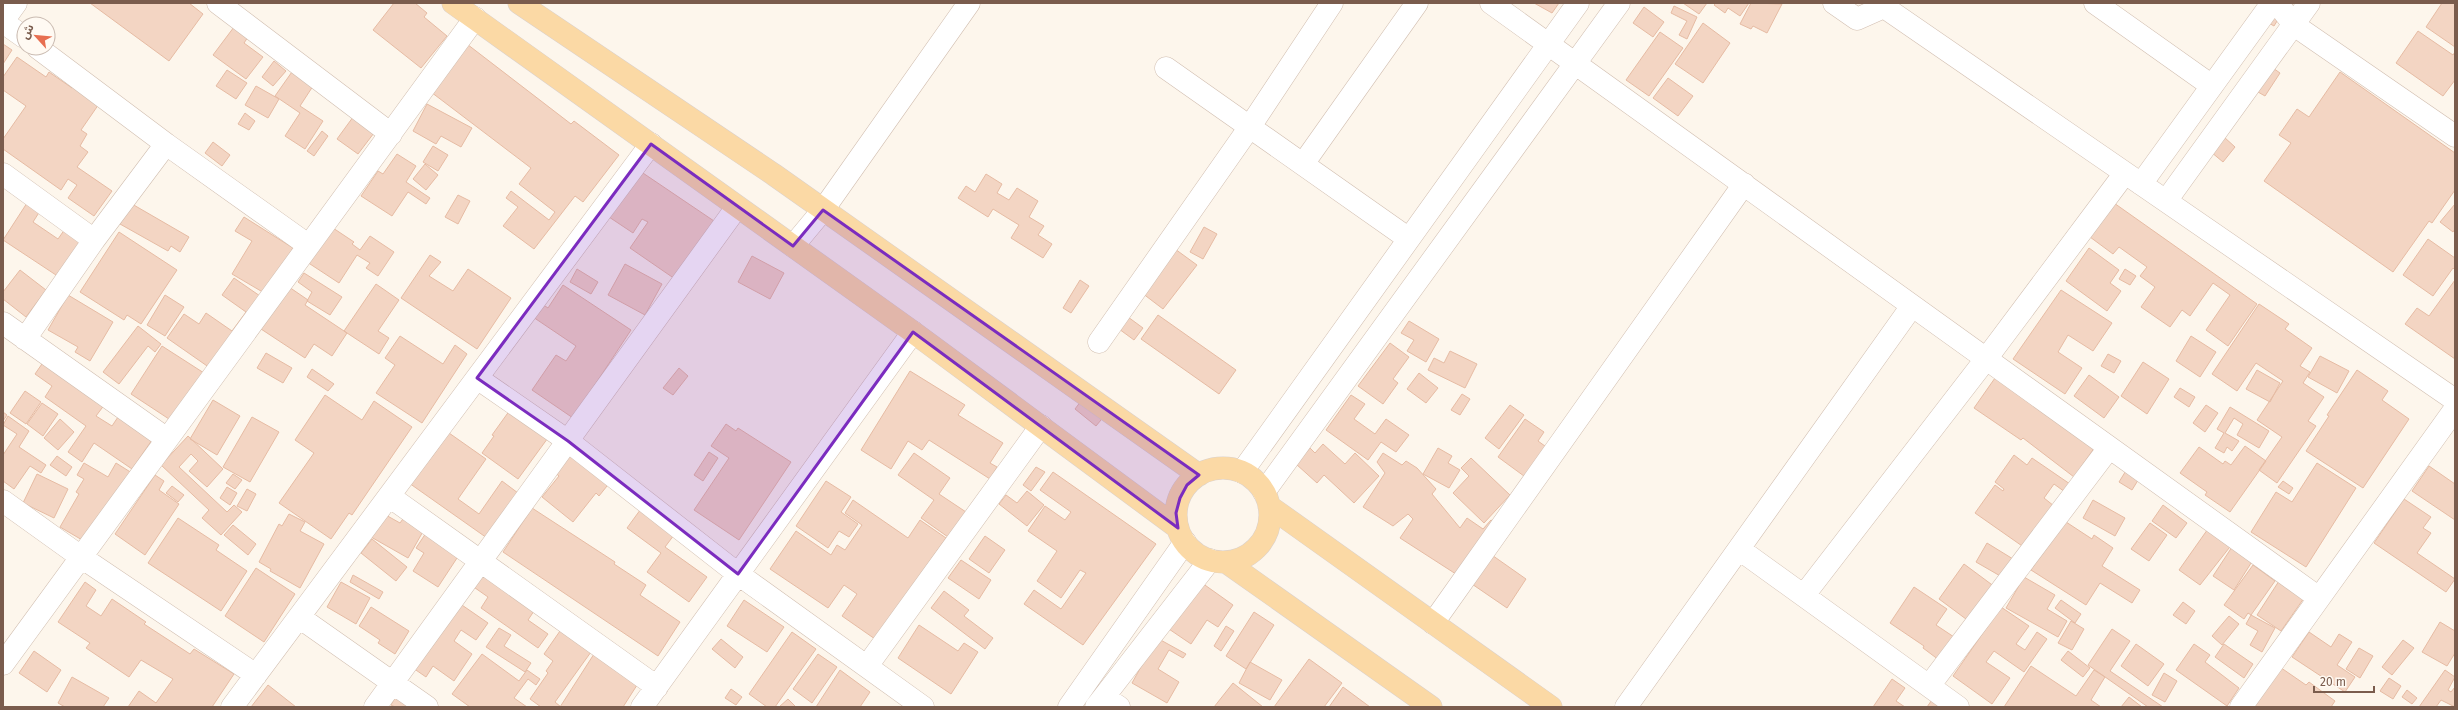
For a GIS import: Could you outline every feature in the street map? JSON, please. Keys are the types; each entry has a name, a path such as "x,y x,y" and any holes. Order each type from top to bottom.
{"main road":[{"path":"453,3 913,332 1041,426 1181,535 1196,554 1218,561 1431,707"},
{"path":"519,3 824,210 1199,475"},
{"path":"1181,535 1176,513 1180,498 1187,485 1199,475 1220,469 1242,472 1255,480 1267,499 1433,623 1548,706"},
{"path":"1218,561 1242,558 1255,550 1265,537 1270,522 1267,499"}],"street":[{"path":"16,3 3,21 16,31"},
{"path":"218,3 391,134"},
{"path":"793,246 824,210 969,3"},
{"path":"1099,342 1250,128 1332,3"},
{"path":"1303,164 1417,3"},
{"path":"1491,3 1548,45 1576,62 1986,360 2319,598"},
{"path":"1242,472 1578,3"},
{"path":"1267,499 1619,3"},
{"path":"1834,3 1857,19 1885,5 2133,179 2455,400"},
{"path":"2095,3 2212,86"},
{"path":"1804,595 1986,360 2133,179 2212,86 2272,3"},
{"path":"2277,3 2294,25 2455,136"},
{"path":"2166,201 2309,3"},
{"path":"3,664 475,18"},
{"path":"49,56 166,144 308,245"},
{"path":"1166,68 1409,239"},
{"path":"25,339 94,240 166,144"},
{"path":"232,707 651,144"},
{"path":"3,174 94,240"},
{"path":"1433,623 1744,184"},
{"path":"375,707 737,207"},
{"path":"1626,707 1912,306"},
{"path":"3,323 167,439"},
{"path":"642,707 913,332"},
{"path":"477,378 568,441 738,574 923,707"},
{"path":"2241,707 2455,409"},
{"path":"866,666 1041,426"},
{"path":"1929,686 2110,448"},
{"path":"389,496 657,687"},
{"path":"3,501 81,557 256,675"},
{"path":"1069,707 1181,535"},
{"path":"1739,549 1958,707"},
{"path":"1106,704 1218,561"},
{"path":"299,617 427,707"}],"highlighted area":[{"path":"651,144 793,246 823,210 1199,475 1187,485 1180,498 1176,513 1178,528 913,332 738,574 568,441 477,378"}],"building":[{"path":"90,3 189,3 203,14 169,61"},
{"path":"394,3 415,3 427,13 424,17 447,36 421,68 373,30"},
{"path":"1534,3 1559,3 1552,13"},
{"path":"1683,3 1707,3 1699,14"},
{"path":"1716,3 1749,3 1740,16 1728,8 1725,13 1714,5"},
{"path":"1751,3 1782,4 1767,33 1753,26 1751,29 1740,24"},
{"path":"2442,3 2455,3 2455,47 2426,27"},
{"path":"1674,6 1697,17 1687,39 1679,35 1687,21 1671,13"},
{"path":"1644,7 1664,22 1653,37 1633,23"},
{"path":"2282,13 2274,26 2267,22"},
{"path":"1703,23 1730,43 1703,83 1675,64"},
{"path":"234,27 248,37 244,43 263,57 246,79 213,55"},
{"path":"2418,31 2453,55 2455,52 2455,80 2443,96 2396,63"},
{"path":"1660,32 1683,48 1649,96 1626,80"},
{"path":"463,41 571,124 574,121 619,155 583,202 575,196 534,249 503,226 518,207 506,198 511,191 549,220 555,212 519,184 531,168 427,89"},
{"path":"3,44 12,50 3,64"},
{"path":"17,57 46,77 49,72 72,88 75,84 101,101 81,130 87,134 80,146 88,152 77,167 112,191 94,216 68,198 77,185 68,179 61,190 3,149 3,139 26,106 3,90 3,77"},
{"path":"274,61 286,71 273,86 262,77"},
{"path":"2273,68 2280,73 2265,96 2258,92"},
{"path":"294,69 315,83 300,106 323,121 305,149 285,136 300,113 275,96"},
{"path":"227,70 247,83 236,99 216,86"},
{"path":"2340,72 2455,153 2455,190 2432,223 2429,221 2393,272 2264,181 2291,143 2279,135 2297,109 2309,117"},
{"path":"1668,78 1693,96 1678,116 1653,98"},
{"path":"256,86 279,99 268,118 245,105"},
{"path":"427,104 472,128 461,147 441,136 436,144 413,131"},
{"path":"245,113 255,121 249,130 238,124"},
{"path":"356,113 377,129 358,154 337,139"},
{"path":"322,131 328,136 314,156 307,151"},
{"path":"2224,137 2235,147 2223,162 2211,152"},
{"path":"213,142 230,155 222,166 205,153"},
{"path":"433,146 448,155 438,171 423,162"},
{"path":"397,154 416,166 406,182 430,198 426,204 408,192 392,216 361,196 378,171 383,174"},
{"path":"425,164 438,175 426,190 413,179"},
{"path":"637,169 714,221 675,279 630,248 648,222 642,219 633,233 609,217"},
{"path":"986,174 1002,184 997,193 1009,200 1017,188 1038,201 1029,217 1044,226 1038,235 1052,244 1043,258 1011,238 1019,225 993,209 988,217 958,198 966,186 975,192"},
{"path":"458,195 470,201 458,224 445,217"},
{"path":"27,203 40,211 33,222 58,239 65,229 83,241 59,277 3,240"},
{"path":"2114,203 2257,304 2228,346 2206,330 2230,295 2213,283 2190,316 2182,310 2170,327 2141,307 2155,287 2140,276 2147,267 2119,247 2113,254 2090,237"},
{"path":"132,204 189,237 180,252 171,246 168,251 120,224"},
{"path":"2455,204 2455,229 2453,232 2440,222"},
{"path":"244,217 293,248 266,294 232,274 252,241 235,231"},
{"path":"1204,227 1217,234 1203,259 1190,252"},
{"path":"333,228 354,242 352,244 360,250 370,236 394,252 378,276 366,268 370,263 357,255 339,283 307,262"},
{"path":"119,232 177,270 141,324 127,315 124,320 80,292"},
{"path":"2428,239 2455,258 2455,270 2453,268 2433,296 2403,275"},
{"path":"2089,248 2119,270 2110,283 2121,291 2107,311 2066,281"},
{"path":"1175,249 1197,265 1163,309 1142,293"},
{"path":"430,255 441,262 429,276 453,291 468,269 511,298 477,349 401,298"},
{"path":"752,256 784,273 770,299 738,282"},
{"path":"625,264 662,284 645,315 608,295"},
{"path":"577,269 598,282 591,294 570,282"},
{"path":"2125,269 2136,276 2130,285 2119,279"},
{"path":"20,270 46,290 26,317 3,299 3,292"},
{"path":"304,273 342,297 330,315 307,301 312,292 298,282"},
{"path":"234,278 260,296 210,368 167,338 184,314 199,324 206,313 232,331 246,312 222,295"},
{"path":"1080,280 1089,286 1071,313 1063,308"},
{"path":"2455,280 2455,359 2405,324 2417,308 2429,316"},
{"path":"376,284 399,300 378,331 389,338 379,354 344,331"},
{"path":"563,285 631,330 573,418 532,390 556,355 566,361 576,346 530,315 539,302 548,308"},
{"path":"289,287 308,300 305,305 347,333 332,356 314,344 305,358 261,329"},
{"path":"2061,290 2112,323 2093,351 2068,335 2058,352 2082,368 2065,394 2013,359"},
{"path":"68,295 113,322 90,361 75,352 78,347 48,330"},
{"path":"165,295 184,307 165,336 147,325"},
{"path":"2259,304 2289,324 2285,329 2312,348 2300,366 2310,372 2303,383 2324,397 2308,421 2316,426 2277,483 2259,470 2282,437 2257,420 2283,381 2256,363 2237,391 2212,374"},
{"path":"1158,315 1236,370 1219,394 1141,339"},
{"path":"1128,317 1143,328 1134,340 1119,329"},
{"path":"1409,321 1439,339 1426,362 1407,351 1414,340 1401,333"},
{"path":"138,326 161,344 155,352 148,346 119,384 103,372"},
{"path":"400,336 443,364 455,345 467,354 422,423 376,393 395,365 385,358"},
{"path":"2191,336 2216,352 2200,377 2176,361"},
{"path":"1390,343 1409,357 1393,379 1398,383 1383,404 1358,386"},
{"path":"162,346 204,373 172,421 131,394"},
{"path":"1450,351 1477,364 1465,388 1428,370 1434,358 1444,363"},
{"path":"266,353 292,368 283,383 257,368"},
{"path":"2108,354 2121,361 2114,373 2101,366"},
{"path":"2320,356 2349,371 2337,393 2308,377"},
{"path":"44,361 105,404 96,416 112,426 118,417 152,440 132,469 94,443 82,462 68,452 86,426 45,397 52,386 35,374"},
{"path":"2143,362 2169,379 2147,414 2121,396"},
{"path":"679,368 688,376 673,395 663,388"},
{"path":"312,369 334,384 328,391 307,377"},
{"path":"2257,370 2280,383 2270,402 2246,389"},
{"path":"2357,370 2388,391 2382,400 2409,419 2363,488 2306,451 2329,416 2327,415"},
{"path":"910,371 965,405 958,415 1003,443 990,463 997,467 990,479 929,440 922,450 908,441 891,469 861,450"},
{"path":"1419,373 1438,388 1426,403 1407,389"},
{"path":"2089,375 2119,397 2104,418 2074,396"},
{"path":"1995,378 2097,444 2074,477 2023,438 2021,440 1974,408"},
{"path":"2180,388 2195,397 2189,407 2174,397"},
{"path":"25,391 41,402 26,424 10,413"},
{"path":"1462,394 1470,399 1460,415 1451,410"},
{"path":"325,395 362,420 374,401 412,427 352,515 349,513 331,539 279,503 314,453 295,440"},
{"path":"1351,395 1365,404 1354,419 1375,434 1386,419 1409,435 1396,452 1381,442 1368,460 1326,430"},
{"path":"1084,397 1106,414 1096,426 1075,409"},
{"path":"213,400 240,416 217,455 190,439"},
{"path":"42,403 58,414 43,436 27,424"},
{"path":"515,403 553,431 518,479 482,453 494,436 492,435"},
{"path":"1510,405 1524,415 1499,449 1485,438"},
{"path":"2206,405 2218,413 2205,432 2193,423"},
{"path":"2230,407 2269,431 2259,448 2237,435 2243,424 2234,418 2225,433 2239,441 2232,451 2227,447 2224,453 2215,448 2224,433 2217,429"},
{"path":"3,412 7,415 3,421"},
{"path":"8,416 29,431 19,447 46,465 41,473 30,466 14,489 3,481 3,455 17,434 3,425"},
{"path":"252,417 279,432 250,482 223,467"},
{"path":"60,419 74,432 58,450 44,438"},
{"path":"1525,419 1544,432 1538,441 1549,449 1528,479 1498,457"},
{"path":"726,424 736,431 738,428 791,462 739,540 694,510 729,458 711,446"},
{"path":"449,433 486,459 458,499 479,514 502,481 518,493 487,538 409,483 428,455 431,458"},
{"path":"188,436 223,469 207,487 189,471 198,461 191,454 179,467 227,512 234,505 242,512 221,535 202,518 209,510 161,465"},
{"path":"575,443 615,476 599,496 596,493 573,522 542,497 559,476 553,471"},
{"path":"1323,444 1345,464 1355,453 1379,476 1354,503 1324,475 1317,483 1296,464 1310,448 1315,453"},
{"path":"2245,446 2266,461 2230,512 2205,495 2207,492 2180,473 2199,447 2223,464 2225,461 2231,465"},
{"path":"1438,448 1452,456 1448,463 1460,470 1449,488 1423,474"},
{"path":"709,452 718,458 703,481 694,475"},
{"path":"914,453 950,478 939,494 966,512 948,537 921,518 934,500 898,475"},
{"path":"1383,453 1402,465 1406,461 1417,468 1436,489 1432,494 1460,528 1467,518 1483,529 1491,520 1500,526 1459,576 1400,538 1413,519 1408,514 1393,526 1363,507 1385,473 1377,462"},
{"path":"2014,455 2027,465 2032,458 2070,484 2065,492 2054,484 2044,498 2054,506 2025,548 1975,513 1995,485 2003,491 2004,489 1995,482"},
{"path":"57,456 72,467 66,476 50,465"},
{"path":"1471,458 1510,495 1484,523 1453,493 1469,476 1461,468"},
{"path":"84,463 108,477 116,463 132,473 89,544 60,527 79,494 76,492 84,479 77,475"},
{"path":"2317,463 2356,488 2306,567 2251,532 2276,492 2292,502"},
{"path":"2429,466 2455,484 2455,520 2412,491"},
{"path":"1036,467 1045,472 1031,491 1023,485"},
{"path":"2127,469 2140,477 2132,490 2119,482"},
{"path":"1053,472 1156,544 1083,645 1024,604 1034,590 1061,609 1086,573 1080,570 1061,598 1037,581 1057,551 1028,531 1045,506 1065,520 1071,512 1040,490"},
{"path":"37,474 68,489 54,518 23,503"},
{"path":"233,474 242,480 235,489 226,483"},
{"path":"155,475 164,481 159,490 179,504 145,555 115,534"},
{"path":"826,481 851,497 841,512 858,524 849,537 839,531 828,548 796,526"},
{"path":"2283,481 2293,488 2289,494 2278,487"},
{"path":"172,486 184,495 178,502 166,493"},
{"path":"227,487 237,493 230,505 220,498"},
{"path":"247,489 256,494 247,511 237,506"},
{"path":"1027,491 1044,505 1027,526 999,504 1006,495 1017,503"},
{"path":"2404,499 2431,517 2423,528 2431,533 2417,553 2455,579 2446,592 2374,543"},
{"path":"853,500 908,538 920,520 946,538 875,639 842,616 857,594 844,585 828,608 770,569 796,531 831,555 837,545 845,550 862,525 845,513"},
{"path":"2093,500 2125,518 2115,536 2083,518"},
{"path":"646,502 680,527 665,547 707,577 689,602 647,572 661,553 627,528"},
{"path":"2163,505 2187,523 2176,538 2152,521"},
{"path":"532,508 615,562 614,564 646,585 640,595 680,622 658,656 503,552"},
{"path":"289,514 305,522 300,531 324,544 300,588 270,571 271,569 259,562 279,524 282,526"},
{"path":"384,514 400,523 405,516 425,528 408,558 371,537"},
{"path":"178,518 219,545 216,550 247,571 221,611 148,563"},
{"path":"2063,520 2092,539 2094,535 2113,548 2102,566 2140,590 2132,603 2100,583 2086,605 2031,570"},
{"path":"2150,523 2167,535 2149,561 2131,549"},
{"path":"233,525 256,544 248,555 224,535"},
{"path":"2210,526 2233,543 2200,585 2179,570"},
{"path":"426,533 459,555 438,587 413,571 424,553 416,548"},
{"path":"985,536 1005,550 989,573 969,559"},
{"path":"372,539 407,567 396,581 361,553"},
{"path":"1987,543 2013,559 2002,577 1976,562"},
{"path":"2232,547 2253,560 2234,590 2213,576"},
{"path":"1489,553 1526,579 1507,608 1469,582"},
{"path":"961,560 991,580 979,599 948,578"},
{"path":"1964,564 1995,587 1970,622 1939,599"},
{"path":"481,565 538,605 528,620 548,634 538,648 481,608 488,597 468,583"},
{"path":"2253,565 2275,581 2251,615 2248,613 2244,619 2224,605"},
{"path":"256,568 295,594 264,642 225,616"},
{"path":"353,575 383,592 379,599 350,582"},
{"path":"2024,577 2055,595 2047,609 2067,621 2058,637 2006,608"},
{"path":"1195,578 1233,605 1218,627 1207,620 1191,644 1163,625"},
{"path":"2279,581 2304,598 2281,631 2257,615"},
{"path":"85,582 96,590 86,606 101,616 112,599 146,622 144,624 190,654 194,649 234,674 212,707 128,707 139,691 156,703 173,679 141,660 129,677 86,648 90,643 58,622"},
{"path":"341,582 370,598 356,624 327,607"},
{"path":"1914,587 1947,609 1936,625 1954,637 1939,660 1923,648 1924,646 1890,623"},
{"path":"944,591 969,610 964,616 993,638 985,649 931,608"},
{"path":"744,600 784,627 767,652 727,626"},
{"path":"2061,600 2081,614 2075,623 2055,608"},
{"path":"2183,602 2195,611 2186,624 2173,615"},
{"path":"459,603 488,623 476,640 461,630 454,641 472,654 454,681 433,666 426,677 413,668"},
{"path":"371,607 409,631 395,654 378,643 380,640 359,626"},
{"path":"2001,607 2029,626 2016,644 2025,650 2037,632 2047,639 2024,672 1994,651 1986,662 2010,678 1992,704 1953,676"},
{"path":"1254,612 1274,625 1246,669 1226,656"},
{"path":"2251,615 2275,628 2262,652 2250,645 2258,631 2246,624"},
{"path":"2229,616 2239,624 2222,645 2212,636"},
{"path":"2071,621 2084,629 2072,650 2058,643"},
{"path":"2440,622 2455,631 2455,653 2447,666 2422,652"},
{"path":"919,625 958,651 964,643 978,652 951,694 898,658"},
{"path":"1226,626 1234,631 1221,651 1214,646"},
{"path":"499,628 511,635 504,646 531,663 525,672 486,647"},
{"path":"2112,629 2130,641 2110,671 2163,707 2148,707 2088,665"},
{"path":"560,631 591,652 555,702 561,707 541,707 530,699 548,673 546,671 553,661 544,654"},
{"path":"792,632 816,649 775,707 767,707 749,694"},
{"path":"2309,632 2331,647 2339,634 2352,642 2337,665 2355,677 2345,692 2292,657"},
{"path":"1157,638 1186,654 1183,658 1169,650 1158,669 1179,682 1167,703 1132,683"},
{"path":"721,639 743,657 735,668 712,649"},
{"path":"2403,640 2414,648 2392,675 2382,667"},
{"path":"2136,644 2164,664 2148,686 2121,666"},
{"path":"2194,644 2210,655 2205,662 2239,688 2227,706 2176,670"},
{"path":"2224,644 2253,664 2244,678 2215,657"},
{"path":"2359,648 2373,656 2360,678 2346,669"},
{"path":"34,651 61,670 47,692 19,673"},
{"path":"2068,651 2090,668 2083,677 2061,660"},
{"path":"482,654 519,681 527,670 540,679 536,685 528,679 514,698 527,707 470,707 452,694"},
{"path":"594,654 639,682 623,707 560,707"},
{"path":"818,654 837,667 812,703 793,689"},
{"path":"1309,659 1342,683 1324,707 1274,707"},
{"path":"1250,662 1282,680 1270,700 1239,683"},
{"path":"2274,663 2306,685 2309,682 2335,701 2331,707 2257,707 2248,701"},
{"path":"2031,666 2076,696 2094,670 2105,677 2091,700 2101,707 2004,707"},
{"path":"840,670 870,692 860,707 816,707"},
{"path":"2445,670 2455,677 2448,690 2451,692 2455,687 2455,707 2441,700 2436,707 2419,707"},
{"path":"2164,673 2177,681 2165,702 2152,695"},
{"path":"72,677 109,698 103,707 65,707 58,703"},
{"path":"2389,678 2401,686 2393,699 2380,691"},
{"path":"1892,679 1905,688 1896,701 1905,707 1873,707"},
{"path":"1233,683 1263,707 1214,707"},
{"path":"268,685 296,707 251,707"},
{"path":"1343,687 1370,707 1329,707"},
{"path":"731,689 742,697 736,705 725,698"},
{"path":"399,690 411,707 395,707 391,705"},
{"path":"2407,690 2417,698 2412,704 2402,697"},
{"path":"1936,694 1955,707 1927,707"},
{"path":"2129,697 2142,707 2121,707"},
{"path":"788,699 796,707 779,707"}]}
